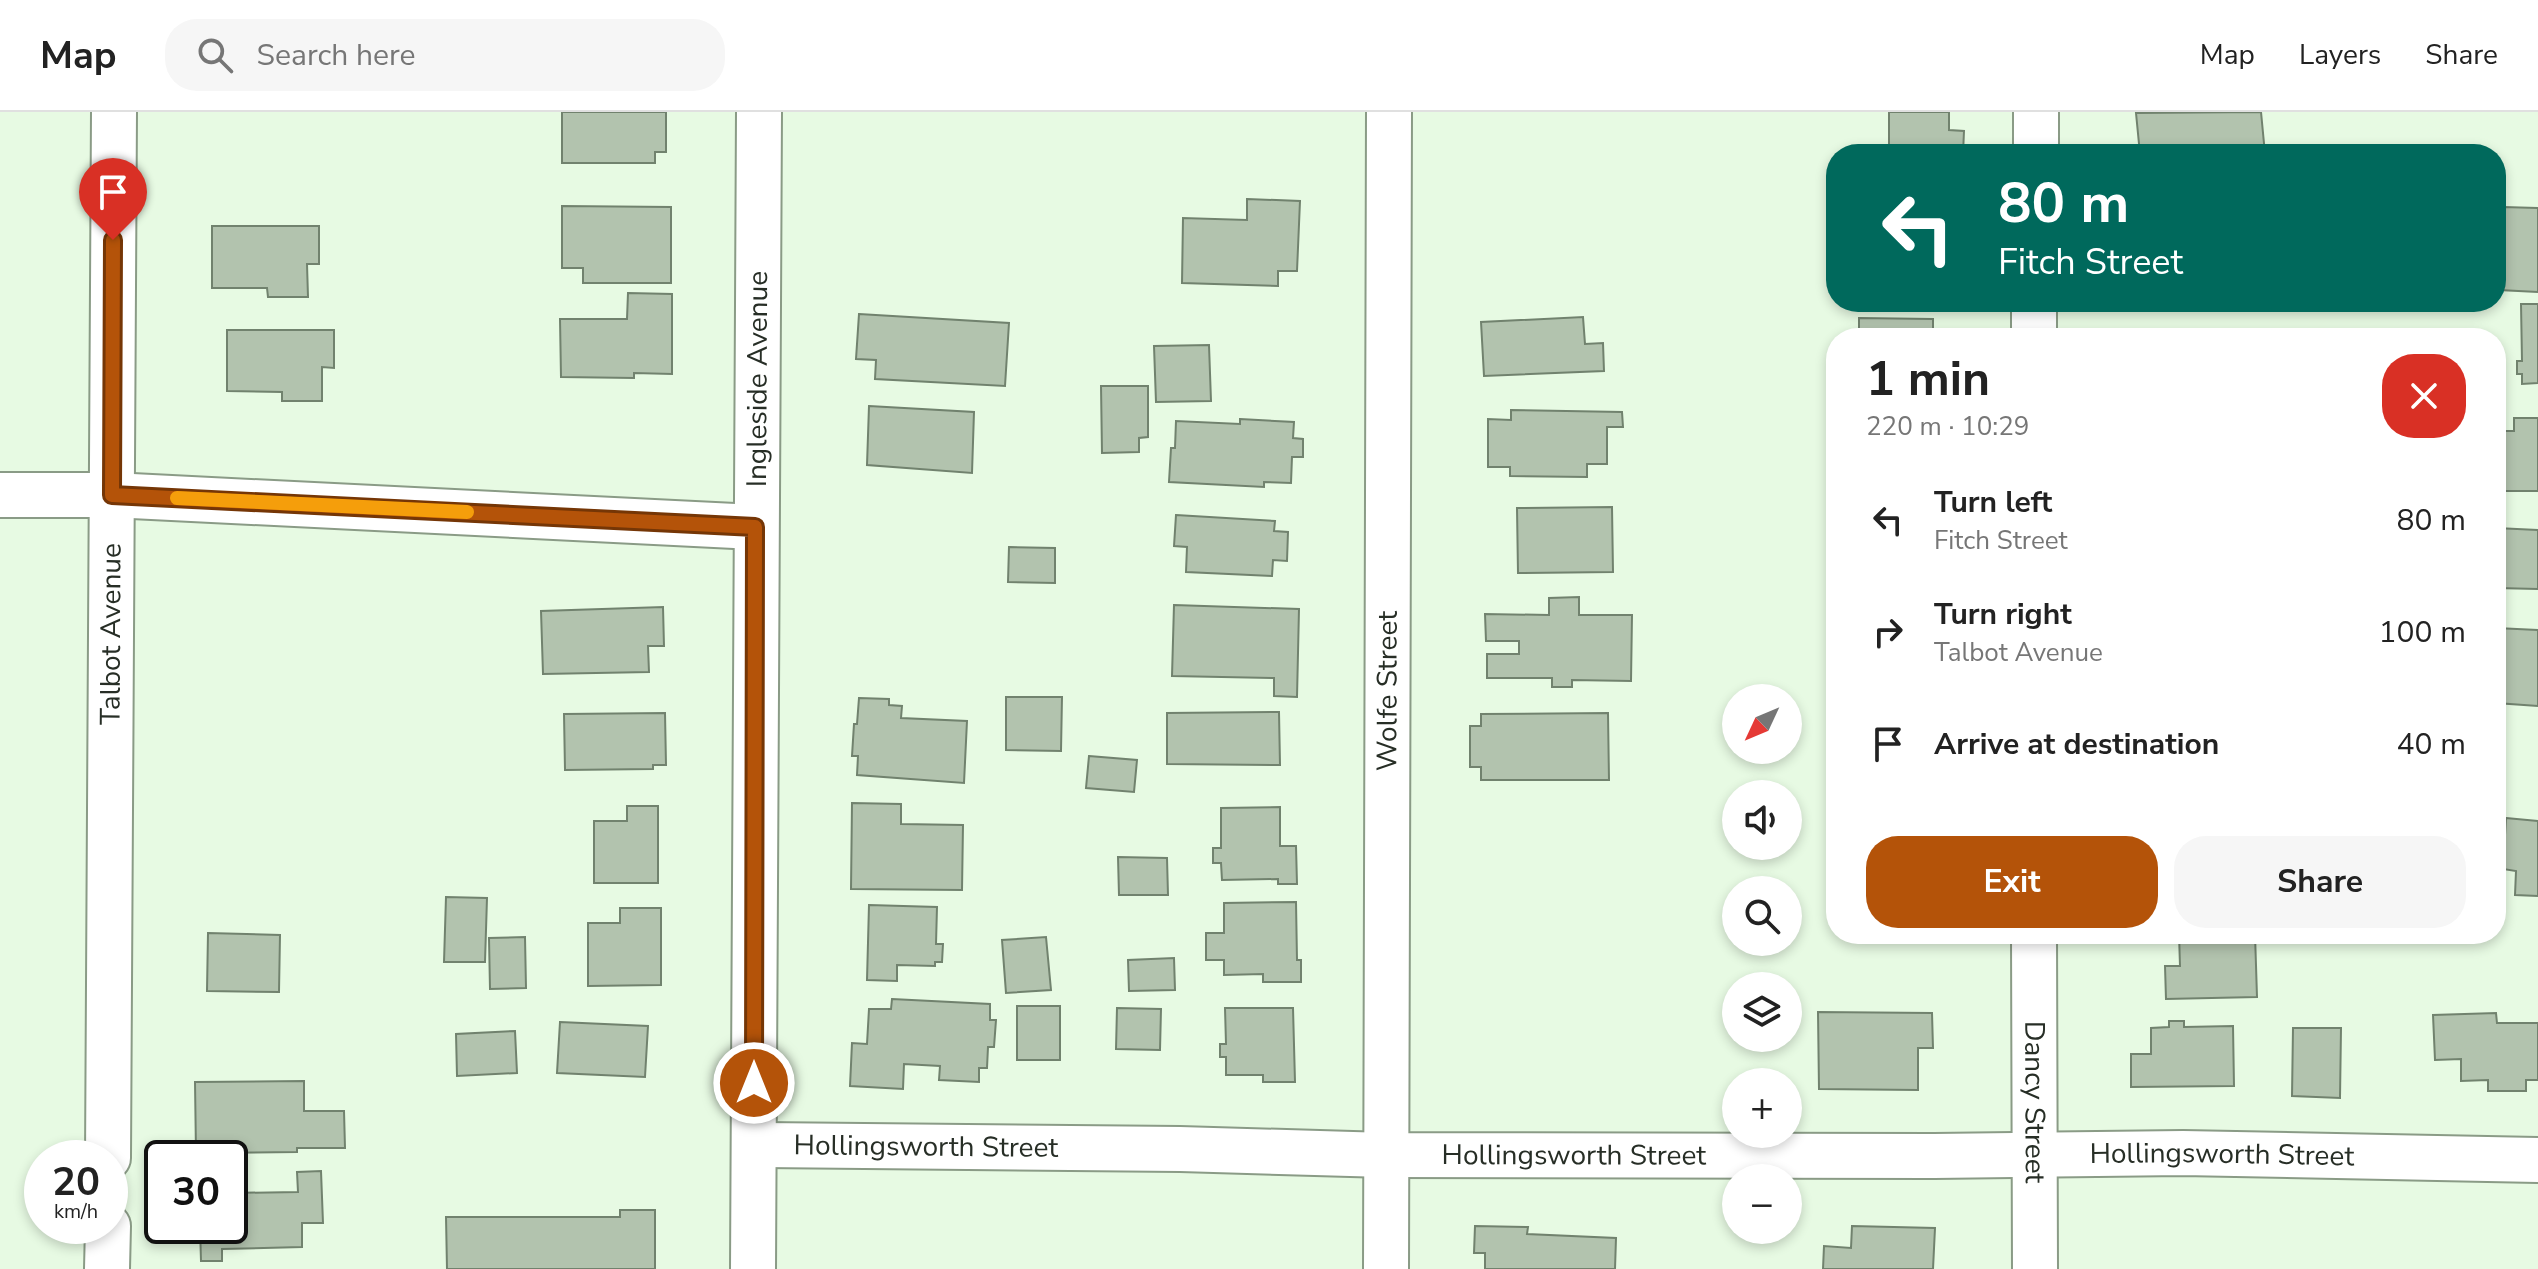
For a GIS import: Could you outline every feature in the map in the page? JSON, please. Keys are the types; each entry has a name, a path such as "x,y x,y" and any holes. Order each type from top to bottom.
{"street":[{"name":"Talbot Avenue","path":"108,1140 114,112"},
{"name":"Ingleside Avenue","path":"753,1269 759,112"},
{"name":"Wolfe Street","path":"1386,1269 1389,112"},
{"path":"2036,112 2036,144"},
{"path":"0,495 112,495 755,527"},
{"name":"Dancy Street","path":"2034,944 2035,1269"},
{"name":"Hollingsworth Street","path":"754,1145 1180,1149 1386,1155 2183,1153 2538,1160"},
{"path":"107,1269 108,1244"}],"building":[{"path":"562,112 666,112 666,152 655,152 655,163 562,163"},
{"path":"1889,112 1949,112 1949,130 1964,131 1963,144 1889,144"},
{"path":"2261,112 2264,144 2139,144 2136,113"},
{"path":"1247,199 1300,201 1297,271 1278,271 1278,286 1182,283 1183,218 1247,220"},
{"path":"562,206 671,207 671,283 583,283 583,268 562,268"},
{"path":"2506,207 2538,208 2538,292 2506,290"},
{"path":"212,226 319,226 319,264 307,264 308,297 268,297 267,288 212,288"},
{"path":"628,293 672,294 672,374 634,373 634,378 561,377 560,319 627,319"},
{"path":"2521,304 2538,304 2538,383 2522,384 2522,374 2517,374 2517,361 2522,361"},
{"path":"859,314 1009,323 1005,386 875,379 876,360 856,359"},
{"path":"1583,317 1585,344 1603,343 1604,371 1484,376 1481,322"},
{"path":"1859,318 1933,319 1933,328 1859,328"},
{"path":"227,330 334,330 334,368 322,367 322,401 282,401 282,392 227,391"},
{"path":"1209,345 1211,401 1156,402 1154,346"},
{"path":"1101,386 1148,386 1148,437 1139,438 1139,452 1102,453"},
{"path":"869,406 974,412 972,473 867,465"},
{"path":"1511,410 1622,412 1623,427 1607,427 1607,464 1587,464 1587,477 1510,476 1510,467 1488,467 1488,419 1511,420"},
{"path":"2514,418 2538,418 2538,491 2506,491 2506,431 2514,431"},
{"path":"1240,419 1294,422 1293,438 1303,439 1303,457 1292,457 1291,483 1264,482 1264,487 1169,482 1176,421 1240,424"},
{"path":"1612,507 1613,572 1518,573 1517,508"},
{"path":"1176,515 1275,521 1274,531 1288,532 1287,561 1273,560 1272,576 1186,572 1187,547 1174,546"},
{"path":"2506,528 2538,530 2538,589 2506,588"},
{"path":"1009,547 1055,548 1055,583 1008,582"},
{"path":"1579,597 1579,615 1632,615 1631,681 1572,680 1572,687 1552,687 1552,678 1487,678 1487,654 1519,654 1519,641 1486,641 1485,614 1549,615 1549,598"},
{"path":"1174,605 1299,609 1297,697 1274,696 1274,678 1172,676"},
{"path":"663,607 664,646 648,646 649,672 543,674 541,611"},
{"path":"2506,628 2538,630 2538,706 2506,704"},
{"path":"1006,697 1062,697 1061,751 1006,750"},
{"path":"859,698 889,699 889,705 902,706 901,718 967,721 964,783 857,775 858,756 852,756"},
{"path":"1279,712 1280,765 1167,764 1167,713"},
{"path":"665,713 666,765 653,765 653,769 565,770 564,714"},
{"path":"1608,713 1609,780 1481,780 1481,767 1470,767 1470,726 1481,726 1481,714"},
{"path":"1089,756 1137,760 1134,792 1086,788"},
{"path":"852,803 901,804 901,824 963,825 962,890 851,889"},
{"path":"627,806 658,806 658,883 594,883 594,821 627,821"},
{"path":"1280,807 1280,846 1296,846 1297,884 1278,884 1278,879 1222,880 1221,863 1213,863 1213,848 1221,848 1221,808"},
{"path":"2506,818 2538,821 2538,896 2515,895 2516,871 2506,869"},
{"path":"1118,857 1167,858 1168,895 1119,895"},
{"path":"446,897 487,898 485,962 444,962"},
{"path":"1296,902 1297,960 1301,960 1301,982 1263,982 1263,974 1224,975 1224,960 1206,960 1206,933 1224,933 1224,903"},
{"path":"869,905 937,907 936,944 943,944 942,962 935,962 935,966 897,965 897,981 867,980"},
{"path":"620,908 661,908 661,985 588,986 588,923 620,923"},
{"path":"208,933 280,935 279,992 207,991"},
{"path":"525,937 526,988 490,989 489,938"},
{"path":"1046,937 1051,990 1006,993 1002,940"},
{"path":"2179,944 2255,944 2257,997 2166,999 2165,966 2180,966"},
{"path":"1174,958 1175,990 1129,991 1128,960"},
{"path":"892,999 990,1004 990,1020 996,1020 994,1047 988,1047 987,1068 979,1068 979,1082 939,1080 940,1066 904,1064 903,1089 850,1086 852,1043 867,1044 869,1009 891,1009"},
{"path":"1017,1006 1060,1006 1060,1060 1017,1060"},
{"path":"1117,1008 1161,1009 1160,1050 1116,1049"},
{"path":"1225,1008 1293,1008 1295,1082 1263,1082 1263,1075 1226,1075 1226,1057 1220,1057 1220,1044 1226,1044"},
{"path":"1818,1012 1932,1013 1933,1048 1918,1048 1918,1090 1819,1089"},
{"path":"2496,1013 2497,1023 2538,1023 2538,1080 2526,1080 2526,1091 2488,1091 2488,1080 2461,1081 2461,1059 2435,1060 2433,1015"},
{"path":"2169,1021 2184,1021 2184,1027 2233,1026 2234,1086 2131,1087 2131,1054 2151,1054 2151,1028 2169,1027"},
{"path":"560,1022 648,1026 645,1077 557,1073"},
{"path":"2293,1028 2341,1028 2340,1098 2292,1096"},
{"path":"515,1031 517,1073 457,1076 456,1034"},
{"path":"304,1081 304,1111 344,1111 345,1148 248,1152 248,1140 196,1140 195,1082"},
{"path":"321,1171 323,1223 302,1223 302,1247 222,1249 222,1261 201,1261 201,1244 248,1244 248,1193 298,1192 297,1172"},
{"path":"620,1210 655,1210 655,1269 447,1269 446,1217 620,1217"},
{"path":"1475,1226 1528,1227 1527,1234 1616,1238 1615,1269 1485,1269 1485,1253 1474,1253"},
{"path":"1852,1226 1935,1228 1933,1269 1823,1269 1824,1246 1851,1248"}],"slow traffic":[{"path":"177,498 467,512"}],"route":[{"path":"113,240 112,495 755,527 754,1083"}]}
